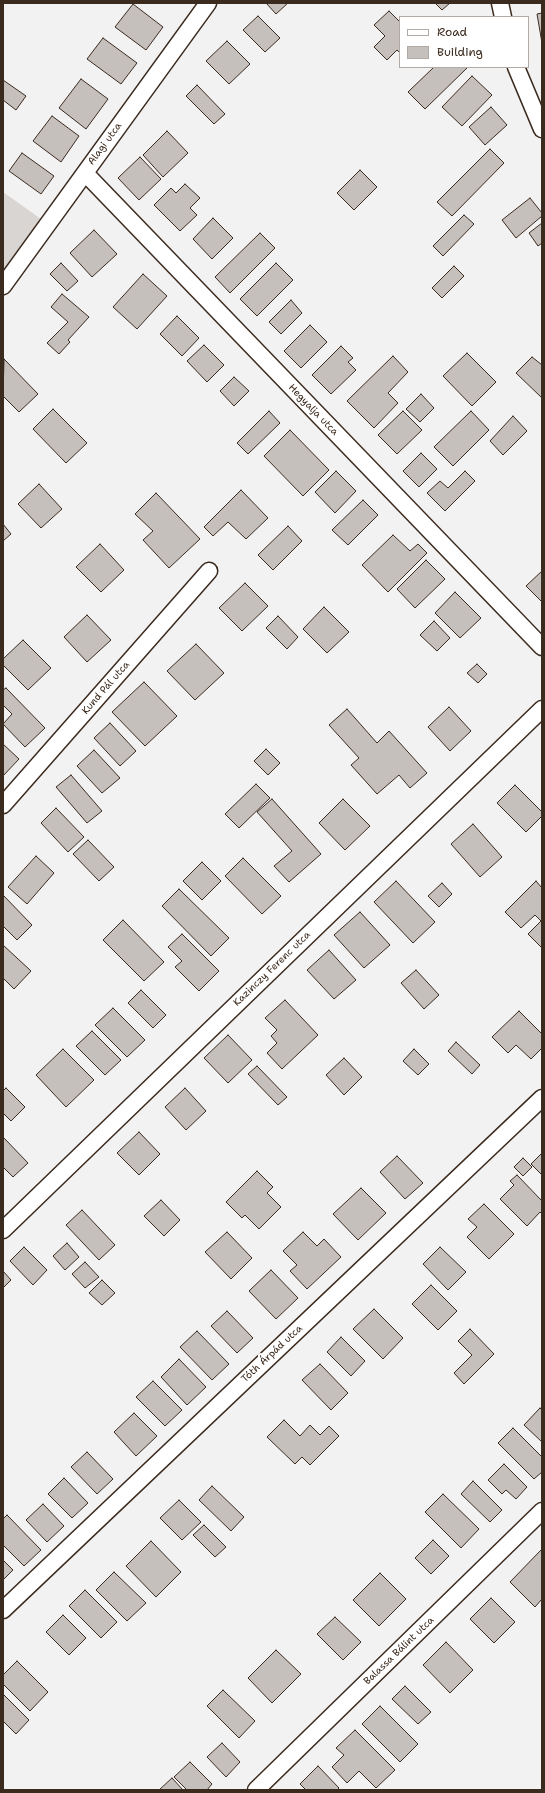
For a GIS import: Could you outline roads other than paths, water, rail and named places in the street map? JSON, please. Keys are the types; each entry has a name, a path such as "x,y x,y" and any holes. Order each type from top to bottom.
{"street":[{"name":"Alagi utca","path":"3,286 208,3"},
{"path":"500,3 503,16"},
{"path":"516,68 542,129"},
{"name":"Hegyalja utca","path":"85,173 542,647"},
{"name":"Kund Pál utca","path":"3,805 209,571"},
{"name":"Kazinczy Ferenc utca","path":"3,1230 542,709"},
{"name":"Tóth Árpád utca","path":"3,1610 542,1098"},
{"name":"Balassa Bálint utca","path":"256,1790 542,1512"}]}
